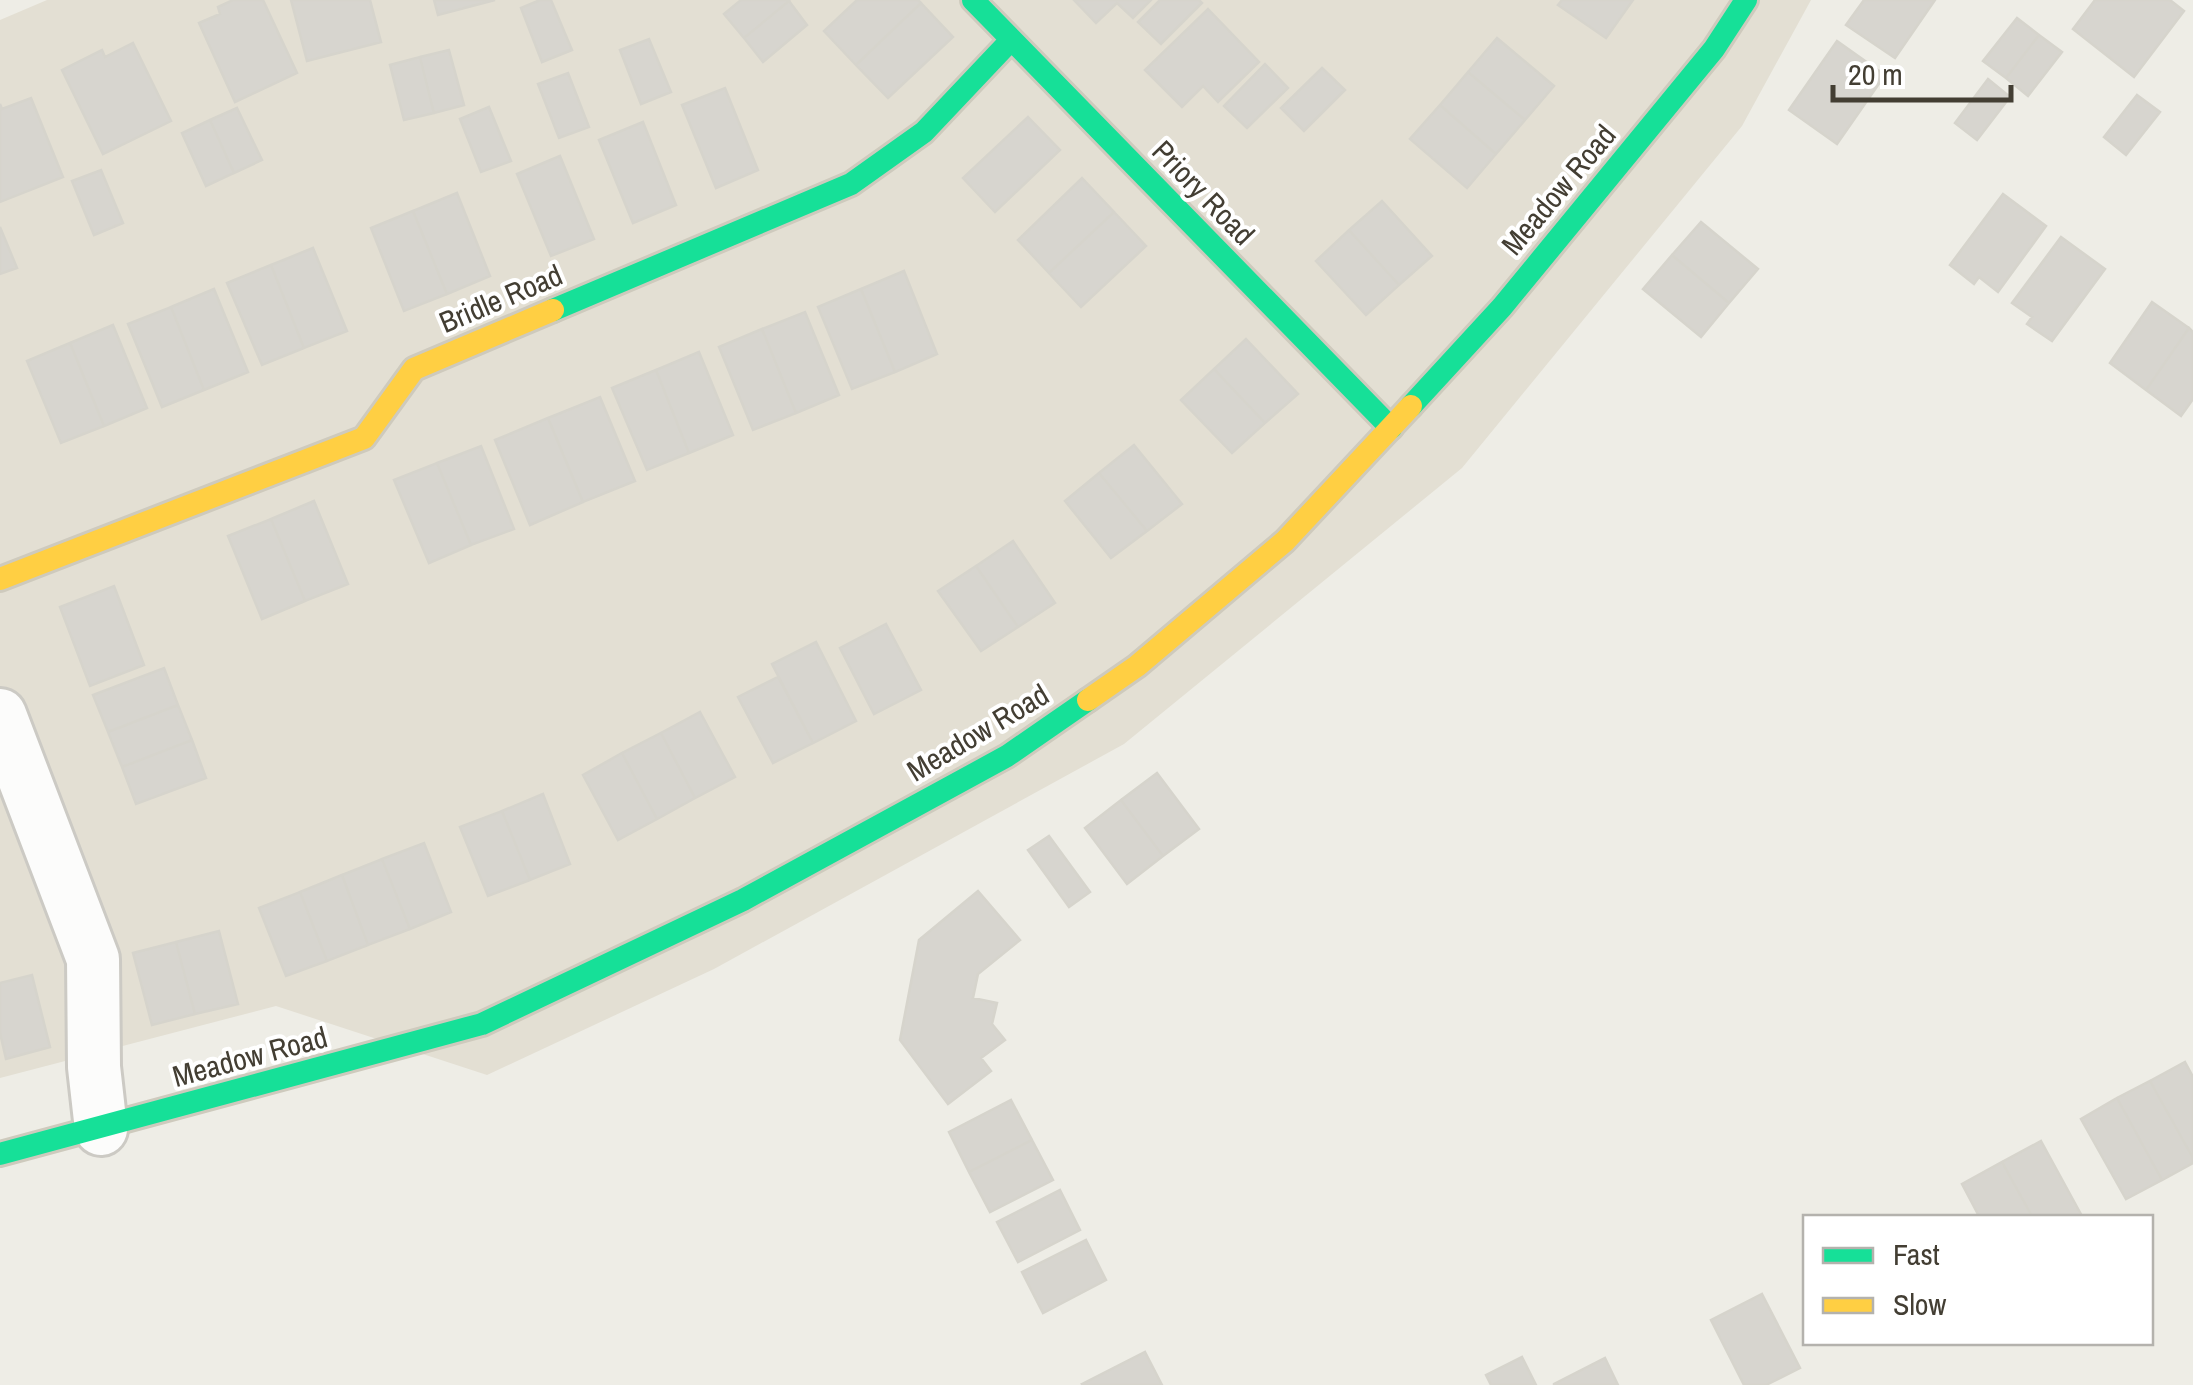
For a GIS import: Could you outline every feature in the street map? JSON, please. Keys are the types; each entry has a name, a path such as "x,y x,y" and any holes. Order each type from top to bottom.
{"street":[{"name":"Priory Road","path":"973,0 1390,428"},
{"name":"Meadow Road","path":"0,1154 482,1024 743,900 1007,756 1137,666 1285,541 1502,306 1714,50 1746,0"},
{"name":"Bridle Road","path":"0,579 364,438 414,369 851,184 924,132 1011,40"},
{"path":"0,715 93,959 94,1067 101,1129"}],"shaded area":[{"path":"47,0 1811,0 1742,126 1462,468 1124,744 714,969 487,1075 276,1006 0,1078 0,20"}],"building":[{"path":"233,0 263,0 297,73 235,102 199,23 220,14 218,7"},
{"path":"291,0 370,0 381,42 307,61"},
{"path":"434,0 495,0 438,15"},
{"path":"551,0 572,50 542,62 521,8"},
{"path":"741,0 789,1 744,38 724,14"},
{"path":"857,0 921,3 856,65 824,31"},
{"path":"1074,0 1151,0 1133,18 1117,3 1096,23"},
{"path":"1160,0 1202,3 1161,44 1138,22"},
{"path":"1562,0 1633,0 1606,38 1558,5"},
{"path":"1864,0 1935,0 1895,58 1846,25"},
{"path":"2095,0 2170,0 2184,11 2134,77 2073,29"},
{"path":"789,1 807,25 763,62 744,38"},
{"path":"921,3 953,37 888,98 856,65"},
{"path":"1208,9 1259,62 1218,102 1203,86 1182,107 1145,70"},
{"path":"2017,18 2039,35 2006,78 1983,61"},
{"path":"2039,35 2062,52 2028,96 2006,78"},
{"path":"1497,38 1554,86 1525,120 1468,72"},
{"path":"649,39 671,92 641,104 620,50"},
{"path":"1837,41 1885,75 1837,144 1789,110"},
{"path":"133,43 171,121 103,154 62,70 102,50 105,57"},
{"path":"449,50 464,105 434,113 420,57"},
{"path":"420,57 434,113 404,120 390,65"},
{"path":"1265,64 1288,88 1247,128 1224,106"},
{"path":"1322,68 1345,90 1304,131 1281,108"},
{"path":"1468,72 1525,120 1496,154 1440,105"},
{"path":"568,73 589,127 559,138 538,84"},
{"path":"1988,79 2010,97 1977,140 1955,123"},
{"path":"725,88 758,170 716,188 682,105"},
{"path":"2137,95 2160,112 2126,155 2104,137"},
{"path":"31,98 63,177 0,202 0,104 2,109"},
{"path":"1440,105 1496,154 1467,188 1410,139"},
{"path":"489,107 511,161 481,172 460,119"},
{"path":"237,108 262,160 234,173 210,120"},
{"path":"1028,117 1060,150 995,212 963,178"},
{"path":"210,120 234,173 206,186 182,133"},
{"path":"643,122 676,205 633,223 599,140"},
{"path":"560,156 594,239 551,256 517,174"},
{"path":"101,170 123,223 94,235 72,181"},
{"path":"1082,178 1114,212 1049,273 1018,240"},
{"path":"457,193 490,276 447,294 413,211"},
{"path":"2003,194 2046,226 1998,292 1979,277 1974,284 1950,265"},
{"path":"1382,201 1432,256 1399,285 1349,230"},
{"path":"413,211 447,294 404,311 371,228"},
{"path":"1114,212 1146,246 1081,307 1049,273"},
{"path":"1701,222 1758,269 1729,303 1672,255"},
{"path":"0,227 17,268 0,274"},
{"path":"1349,230 1399,285 1366,315 1316,261"},
{"path":"2061,237 2105,269 2052,341 2027,324 2032,317 2012,303"},
{"path":"313,248 347,331 304,348 271,265"},
{"path":"1672,255 1729,303 1701,337 1643,289"},
{"path":"271,265 304,348 262,365 227,283"},
{"path":"904,271 937,354 895,372 861,289"},
{"path":"214,289 248,372 204,390 171,307"},
{"path":"861,289 895,372 852,389 818,307"},
{"path":"2152,302 2189,328 2146,390 2110,363"},
{"path":"171,307 204,390 162,407 128,324"},
{"path":"805,312 839,395 796,413 762,329"},
{"path":"113,325 147,408 104,426 70,343"},
{"path":"2189,328 2193,332 2193,399 2181,416 2146,390"},
{"path":"762,329 796,413 753,430 719,347"},
{"path":"1246,339 1298,394 1265,423 1214,369"},
{"path":"70,343 104,426 61,443 27,361"},
{"path":"699,352 733,435 689,453 656,370"},
{"path":"1214,369 1265,423 1232,453 1181,400"},
{"path":"656,370 689,453 647,470 612,388"},
{"path":"600,397 635,481 583,502 548,418"},
{"path":"548,418 583,502 530,525 495,440"},
{"path":"1134,445 1182,504 1147,531 1099,473"},
{"path":"481,446 514,529 471,545 437,463"},
{"path":"437,463 471,545 429,563 394,480"},
{"path":"1099,473 1147,531 1111,558 1065,501"},
{"path":"314,501 348,584 305,601 271,519"},
{"path":"271,519 305,601 262,619 228,536"},
{"path":"1013,541 1055,603 1018,627 976,566"},
{"path":"976,566 1018,627 981,651 938,591"},
{"path":"114,586 144,665 90,686 60,607"},
{"path":"886,624 921,690 874,714 840,648"},
{"path":"816,642 856,721 813,743 772,664"},
{"path":"164,668 178,705 108,732 93,695"},
{"path":"778,677 813,743 773,763 738,697"},
{"path":"178,705 192,740 122,767 108,732"},
{"path":"700,712 735,777 695,798 661,733"},
{"path":"661,733 695,798 657,819 622,753"},
{"path":"192,740 206,778 136,804 122,767"},
{"path":"622,753 657,819 618,840 583,775"},
{"path":"1157,773 1199,829 1163,856 1121,800"},
{"path":"543,794 570,864 530,880 502,811"},
{"path":"1121,800 1163,856 1127,884 1085,828"},
{"path":"502,811 530,880 488,896 460,827"},
{"path":"1049,836 1090,892 1069,907 1028,850"},
{"path":"424,843 451,912 410,929 382,859"},
{"path":"382,859 410,929 368,945 342,875"},
{"path":"342,875 368,945 327,961 300,892"},
{"path":"978,891 1020,940 978,974 973,998 997,1003 992,1024 1005,1040 981,1058 991,1071 948,1104 900,1040 919,940"},
{"path":"300,892 327,961 286,976 259,908"},
{"path":"219,931 238,1004 195,1014 176,942"},
{"path":"176,942 195,1014 152,1025 133,953"},
{"path":"32,975 50,1047 6,1059 0,1033 0,983"},
{"path":"2185,1062 2193,1077 2193,1158 2150,1081"},
{"path":"2150,1081 2193,1158 2193,1163 2162,1180 2117,1098"},
{"path":"2117,1098 2162,1180 2126,1199 2081,1119"},
{"path":"1011,1100 1032,1140 969,1172 949,1132"},
{"path":"1032,1140 1053,1180 990,1212 969,1172"},
{"path":"2041,1141 2081,1215 2031,1215 2002,1162"},
{"path":"2002,1162 2031,1215 1978,1215 1962,1184"},
{"path":"1060,1190 1080,1230 1018,1262 997,1222"},
{"path":"1086,1240 1106,1280 1043,1313 1022,1272"},
{"path":"1762,1294 1800,1368 1766,1385 1744,1385 1711,1320"},
{"path":"1145,1352 1162,1385 1082,1384"},
{"path":"1522,1357 1536,1385 1491,1385 1486,1375"},
{"path":"1605,1358 1618,1385 1554,1385 1554,1384"}],"traffic: fast":[{"path":"973,0 1391,428"},
{"path":"1411,406 1502,307 1714,49 1746,0"},
{"path":"553,310 851,184 924,132 1011,40"},
{"path":"0,1154 482,1024 743,900 1007,756 1088,700"}],"traffic: slow":[{"path":"0,579 364,438 414,369 553,310"},
{"path":"1088,700 1137,666 1285,541 1411,406"}]}
